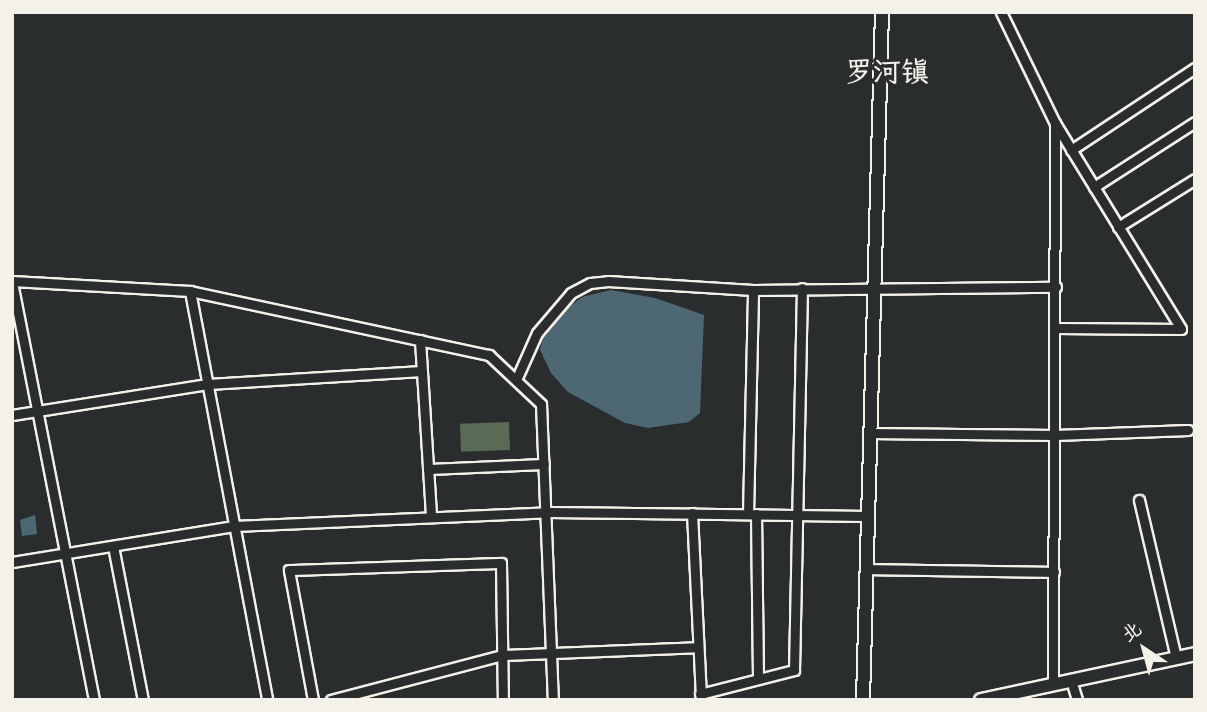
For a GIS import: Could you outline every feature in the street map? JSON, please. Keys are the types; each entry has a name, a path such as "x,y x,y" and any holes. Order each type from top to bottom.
{"main road":[{"path":"863,700 882,12"},
{"path":"981,700 1015,696 1053,684 1195,654"}],"street":[{"path":"1001,12 1055,124 1181,329 1055,328"},
{"path":"1071,150 1192,70 1195,82"},
{"path":"1094,187 1195,122"},
{"path":"1053,684 1055,124"},
{"path":"1118,227 1195,179"},
{"path":"94,700 12,281 190,291 489,355 541,404 553,700"},
{"path":"516,380 537,333 571,293 590,283 608,281 753,290 873,286 1056,287"},
{"path":"692,513 701,697 794,670 802,289"},
{"path":"753,290 752,514 758,679"},
{"path":"190,291 267,700"},
{"path":"419,340 432,517"},
{"path":"12,415 208,384 422,370"},
{"path":"869,433 1055,435 1188,430"},
{"path":"428,469 544,464"},
{"path":"1139,500 1176,658"},
{"path":"12,562 234,526 545,512 867,516"},
{"path":"113,546 143,700"},
{"path":"313,700 289,570 501,563 503,700"},
{"path":"866,569 1054,572"},
{"path":"331,700 502,655 698,647"},
{"path":"1071,680 1077,700"}],"green space":[{"path":"509,422 510,450 461,452 460,424"}],"water":[{"path":"611,290 655,298 704,315 700,413 689,422 648,428 625,423 568,392 551,373 540,350 543,339 569,307 582,297"},
{"path":"35,515 37,534 22,536 20,520"}],"district":[{"name":"罗河镇","path":"887,73"}]}
